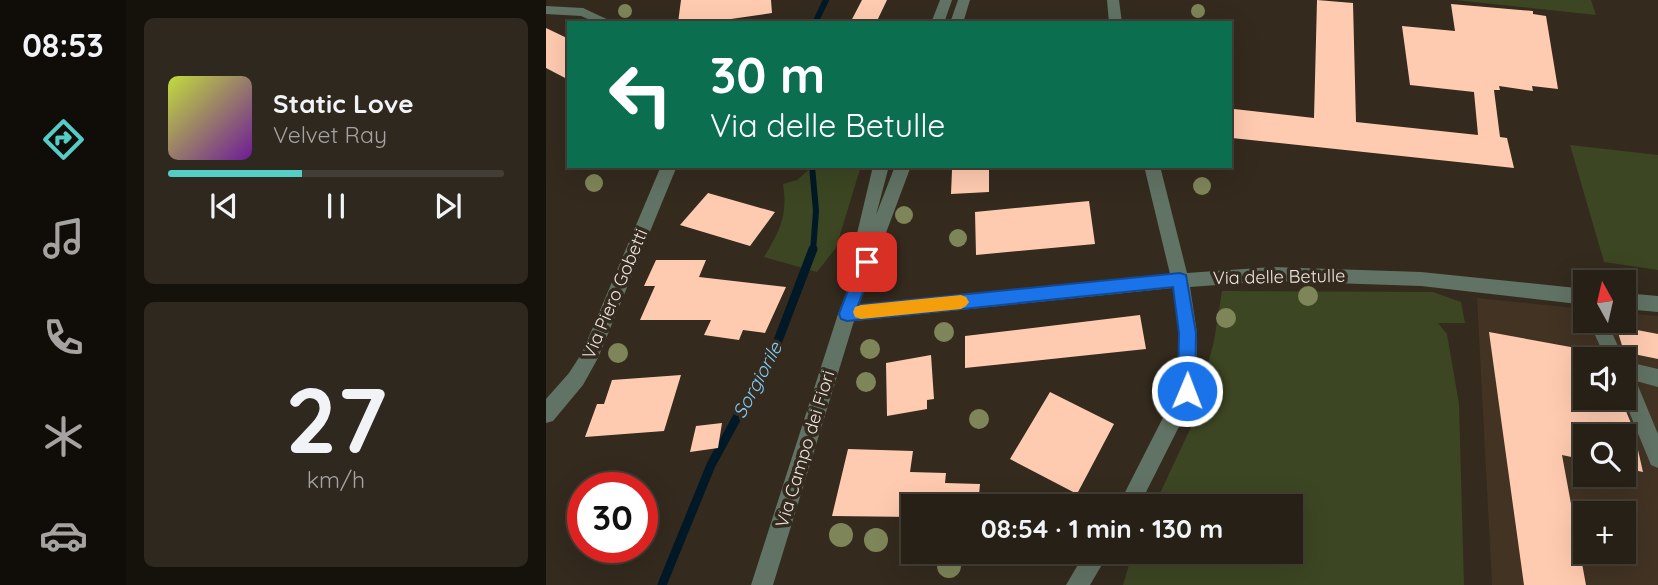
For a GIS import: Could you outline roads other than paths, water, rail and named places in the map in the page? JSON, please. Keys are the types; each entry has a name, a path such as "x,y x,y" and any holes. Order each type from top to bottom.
{"street":[{"path":"938,21 946,0"},
{"path":"957,21 964,0"},
{"path":"1113,0 1116,21"},
{"path":"546,10 583,12 604,21"},
{"name":"Via Piero Gobetti","path":"546,414 576,379 589,358 668,168"},
{"name":"Via Campo dei Fiori","path":"847,314 880,168"},
{"name":"Via Campo dei Fiori","path":"762,585 847,314 903,168"},
{"path":"1134,494 1187,391 1188,333 1180,280 1152,168"},
{"name":"Via delle Betulle","path":"847,314 1180,280 1321,275 1421,279 1573,296"},
{"path":"1636,302 1658,304"},
{"path":"1636,373 1658,378"},
{"path":"1636,403 1656,447"},
{"path":"1077,585 1090,564"}],"waterway":[{"name":"Sorgiorile","path":"816,21 826,0"},
{"name":"Sorgiorile","path":"812,168 816,211 813,251"},
{"name":"Sorgiorile","path":"662,585 711,465 776,346 813,249"}]}
